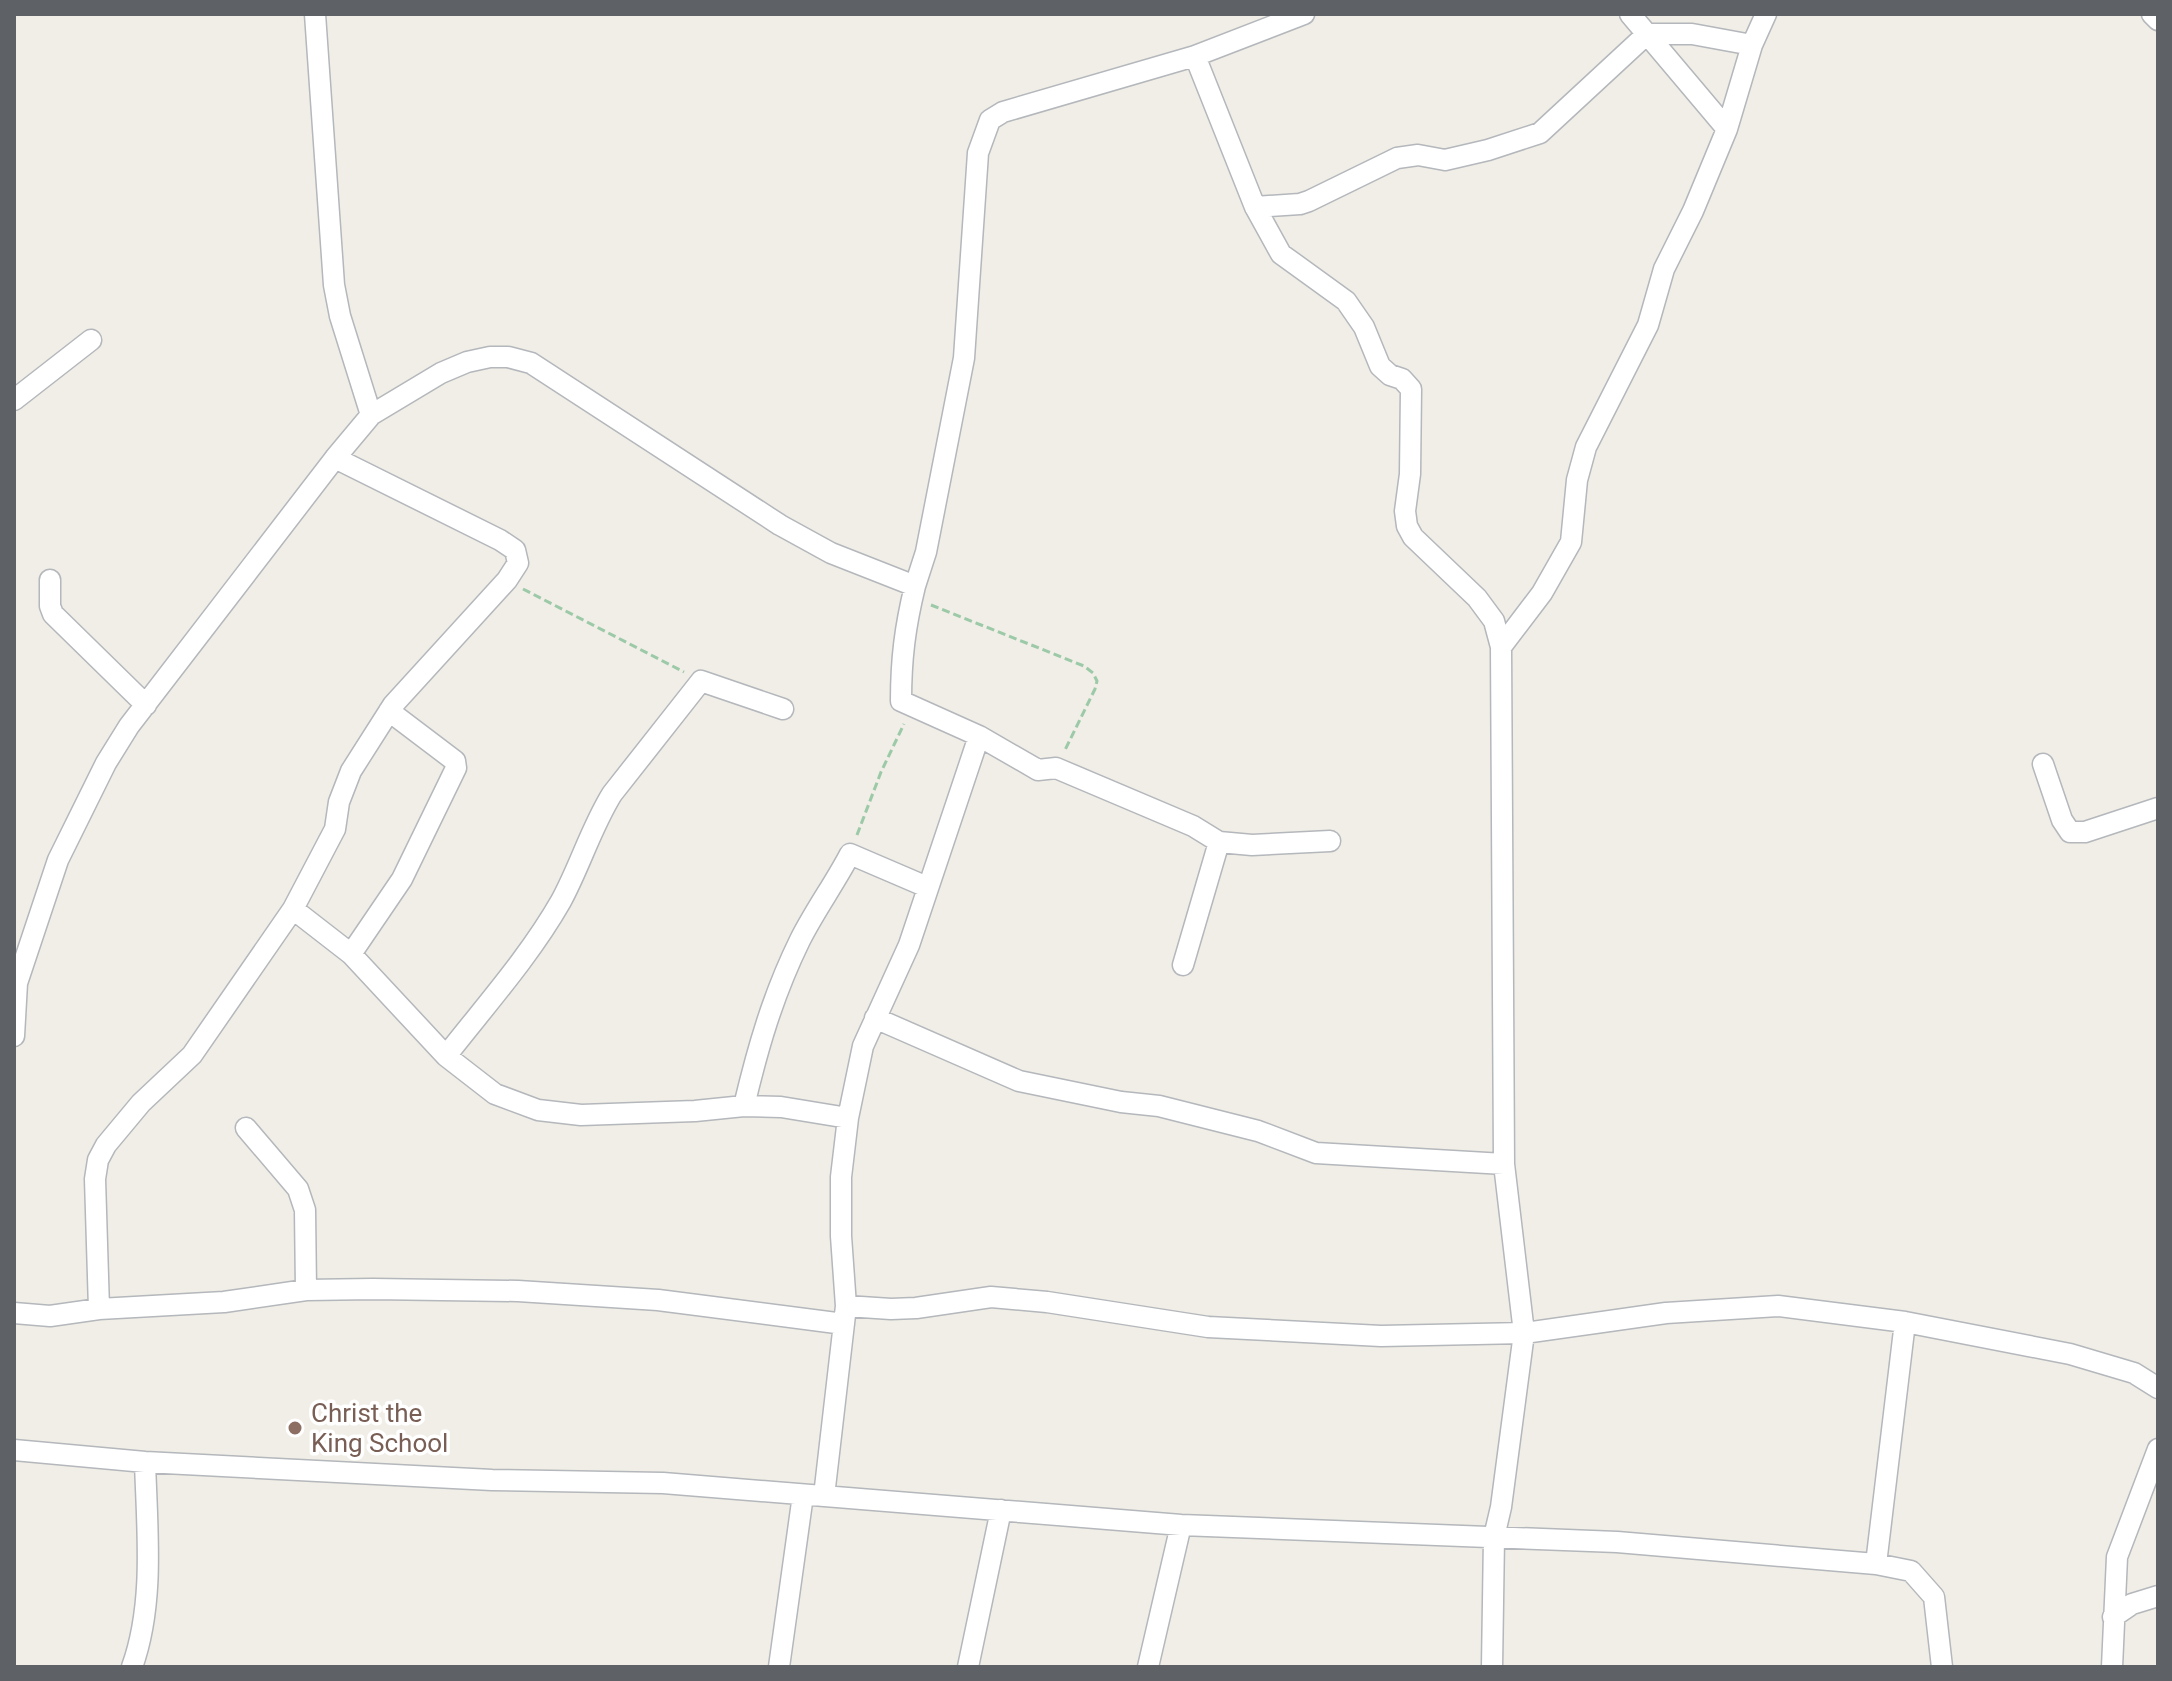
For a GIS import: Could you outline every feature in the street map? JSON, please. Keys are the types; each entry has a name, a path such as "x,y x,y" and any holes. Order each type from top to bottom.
{"street":[{"path":"315,14 334,285 340,316 371,415"},
{"path":"1304,14 1195,56 1003,112 990,120 978,153 964,358 931,528 901,658 901,701 979,736 1038,770 1056,768 1193,826 1219,842 1252,845 1330,841"},
{"path":"1630,14 1727,129"},
{"path":"1501,647 1542,593 1571,542 1577,480 1586,447 1648,325 1664,269 1693,211 1727,129 1752,45 1766,14"},
{"path":"2152,14 2158,20"},
{"path":"1255,207 1309,201 1397,158 1418,155 1445,160 1540,133 1647,34 1692,34 1752,45"},
{"path":"1195,56 1255,207 1281,254 1346,301 1364,327 1380,366 1390,375 1402,379 1411,389 1410,474 1405,511 1407,526 1413,537 1477,598 1494,621 1501,647 1504,1164 1524,1333 1501,1507 1494,1537 1492,1667"},
{"path":"14,400 91,340"},
{"path":"14,1036 16,976 58,860 106,763 146,705 335,458 371,415 411,389 467,362 490,357 508,357 531,363 780,525 914,592"},
{"path":"99,1309 95,1198 98,1160 117,1131 192,1055 293,909 335,829 339,802 351,771 389,711 507,580 518,563 515,550 335,458"},
{"path":"50,580 53,614 146,705"},
{"path":"446,1056 531,947 560,903 578,869 600,813 612,794 701,681 783,709"},
{"path":"351,954 402,879 456,768 455,761 389,711"},
{"path":"824,1496 845,1315 841,1177 848,1118 863,1046 909,945 979,736"},
{"path":"2043,764 2062,820 2070,832 2085,832 2158,808"},
{"path":"1183,965 1219,842"},
{"path":"744,1106 759,1040 775,997 799,941 850,854 927,887"},
{"path":"293,909 351,954 446,1056 495,1094 538,1110 581,1115 744,1106 781,1107 848,1118"},
{"path":"875,1018 1019,1081 1121,1102 1159,1106 1258,1131 1316,1153 1504,1164"},
{"path":"246,1128 298,1189 305,1210 306,1290"},
{"path":"14,1313 50,1316 99,1309 224,1302 306,1290 474,1290 565,1294 845,1315 991,1297 1047,1302 1208,1327 1381,1336 1524,1333 1666,1313 1778,1306 1905,1322 2070,1354 2134,1373 2158,1388"},
{"path":"1876,1564 1905,1322"},
{"path":"2112,1667 2117,1557 2158,1449"},
{"path":"14,1450 145,1462 492,1480 663,1483 1181,1525 1617,1542 1876,1564 1911,1571 1934,1597 1942,1667"},
{"path":"132,1667 145,1611 145,1462"},
{"path":"779,1667 803,1495"},
{"path":"968,1667 1001,1510"},
{"path":"1148,1667 1181,1525"},
{"path":"2113,1617 2132,1604 2158,1596"}],"path":[{"path":"507,580 701,681"},
{"path":"914,592 1084,666 1093,673 1097,681 1095,689 1056,768"},
{"path":"850,854 881,772 904,724 901,701"}],"place":[{"name":"Christ the King School","path":"295,1428"}]}
